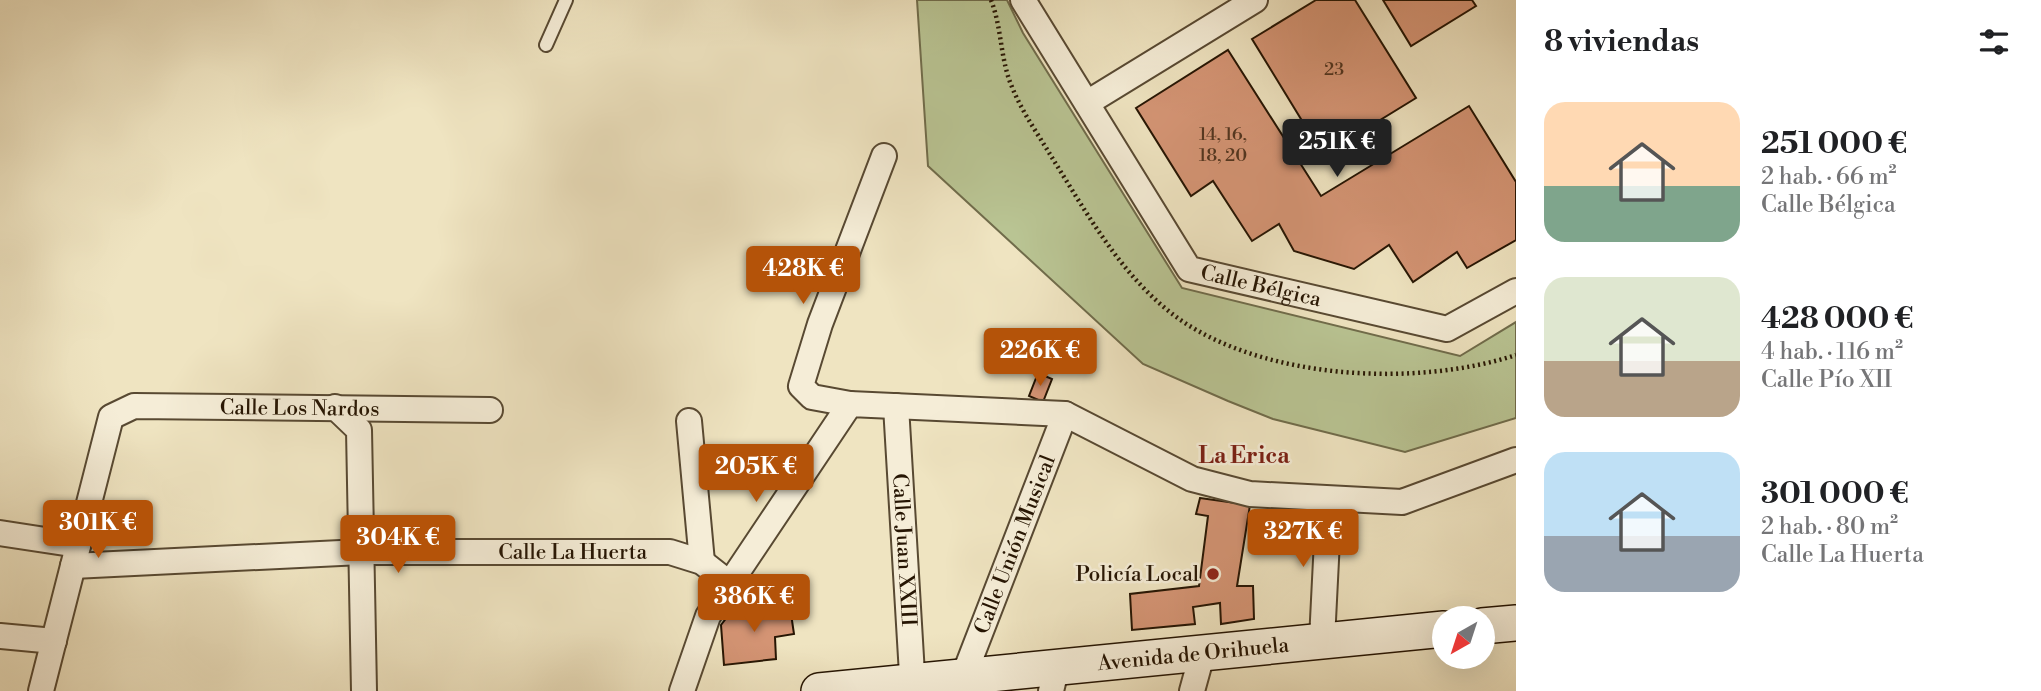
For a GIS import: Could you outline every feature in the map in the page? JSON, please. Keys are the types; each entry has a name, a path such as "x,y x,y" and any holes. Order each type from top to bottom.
{"main road":[{"path":"1495,625 1516,623"},
{"name":"Avenida de Orihuela","path":"819,691 913,686 964,674 1054,679 1203,651 1432,630"}],"street":[{"name":"Calle Bélgica","path":"1023,0 1189,270 1447,329 1516,291"},
{"path":"1087,103 1255,0"},
{"path":"884,156 820,324 801,386 812,397 850,404 1065,414 1192,479 1250,494 1402,502 1516,460"},
{"path":"682,691 708,616 850,404"},
{"name":"Calle Los Nardos","path":"76,555 111,417 134,406 490,410"},
{"name":"Calle Juan XXIII","path":"895,406 913,686"},
{"path":"335,407 359,430 364,691"},
{"name":"Calle Unión Musical","path":"964,674 1065,414"},
{"path":"689,421 702,562"},
{"path":"1322,640 1329,500"},
{"name":"Calle La Huerta","path":"0,533 76,555 670,552 702,562 730,584"},
{"path":"41,691 76,555"},
{"path":"0,636 54,641"},
{"path":"1192,691 1203,651"}],"lane":[{"path":"547,45 566,0"}],"green space":[{"path":"917,0 1007,0 1023,33 1182,288 1460,356 1516,322 1516,418 1405,452 1273,419 1143,364 928,166"}],"building":[{"path":"1316,0 1355,0 1416,98 1323,155 1252,39"},
{"path":"1383,0 1472,0 1476,6 1411,46"},
{"path":"1228,50 1321,196 1469,106 1516,182 1516,240 1467,268 1457,252 1413,282 1389,245 1354,269 1294,251 1279,224 1252,241 1213,181 1191,196 1136,108"},
{"path":"1038,373 1052,379 1043,402 1029,396"},
{"path":"1200,498 1250,505 1237,586 1253,586 1254,619 1221,624 1220,603 1193,607 1195,624 1132,630 1130,594 1199,586 1208,516 1196,514"},
{"path":"790,607 794,634 775,637 776,659 724,665 721,625 734,608"}],"place":[{"name":"Policía Local","path":"1213,574"}],"district":[{"name":"La Erica","path":"1244,455"}]}
